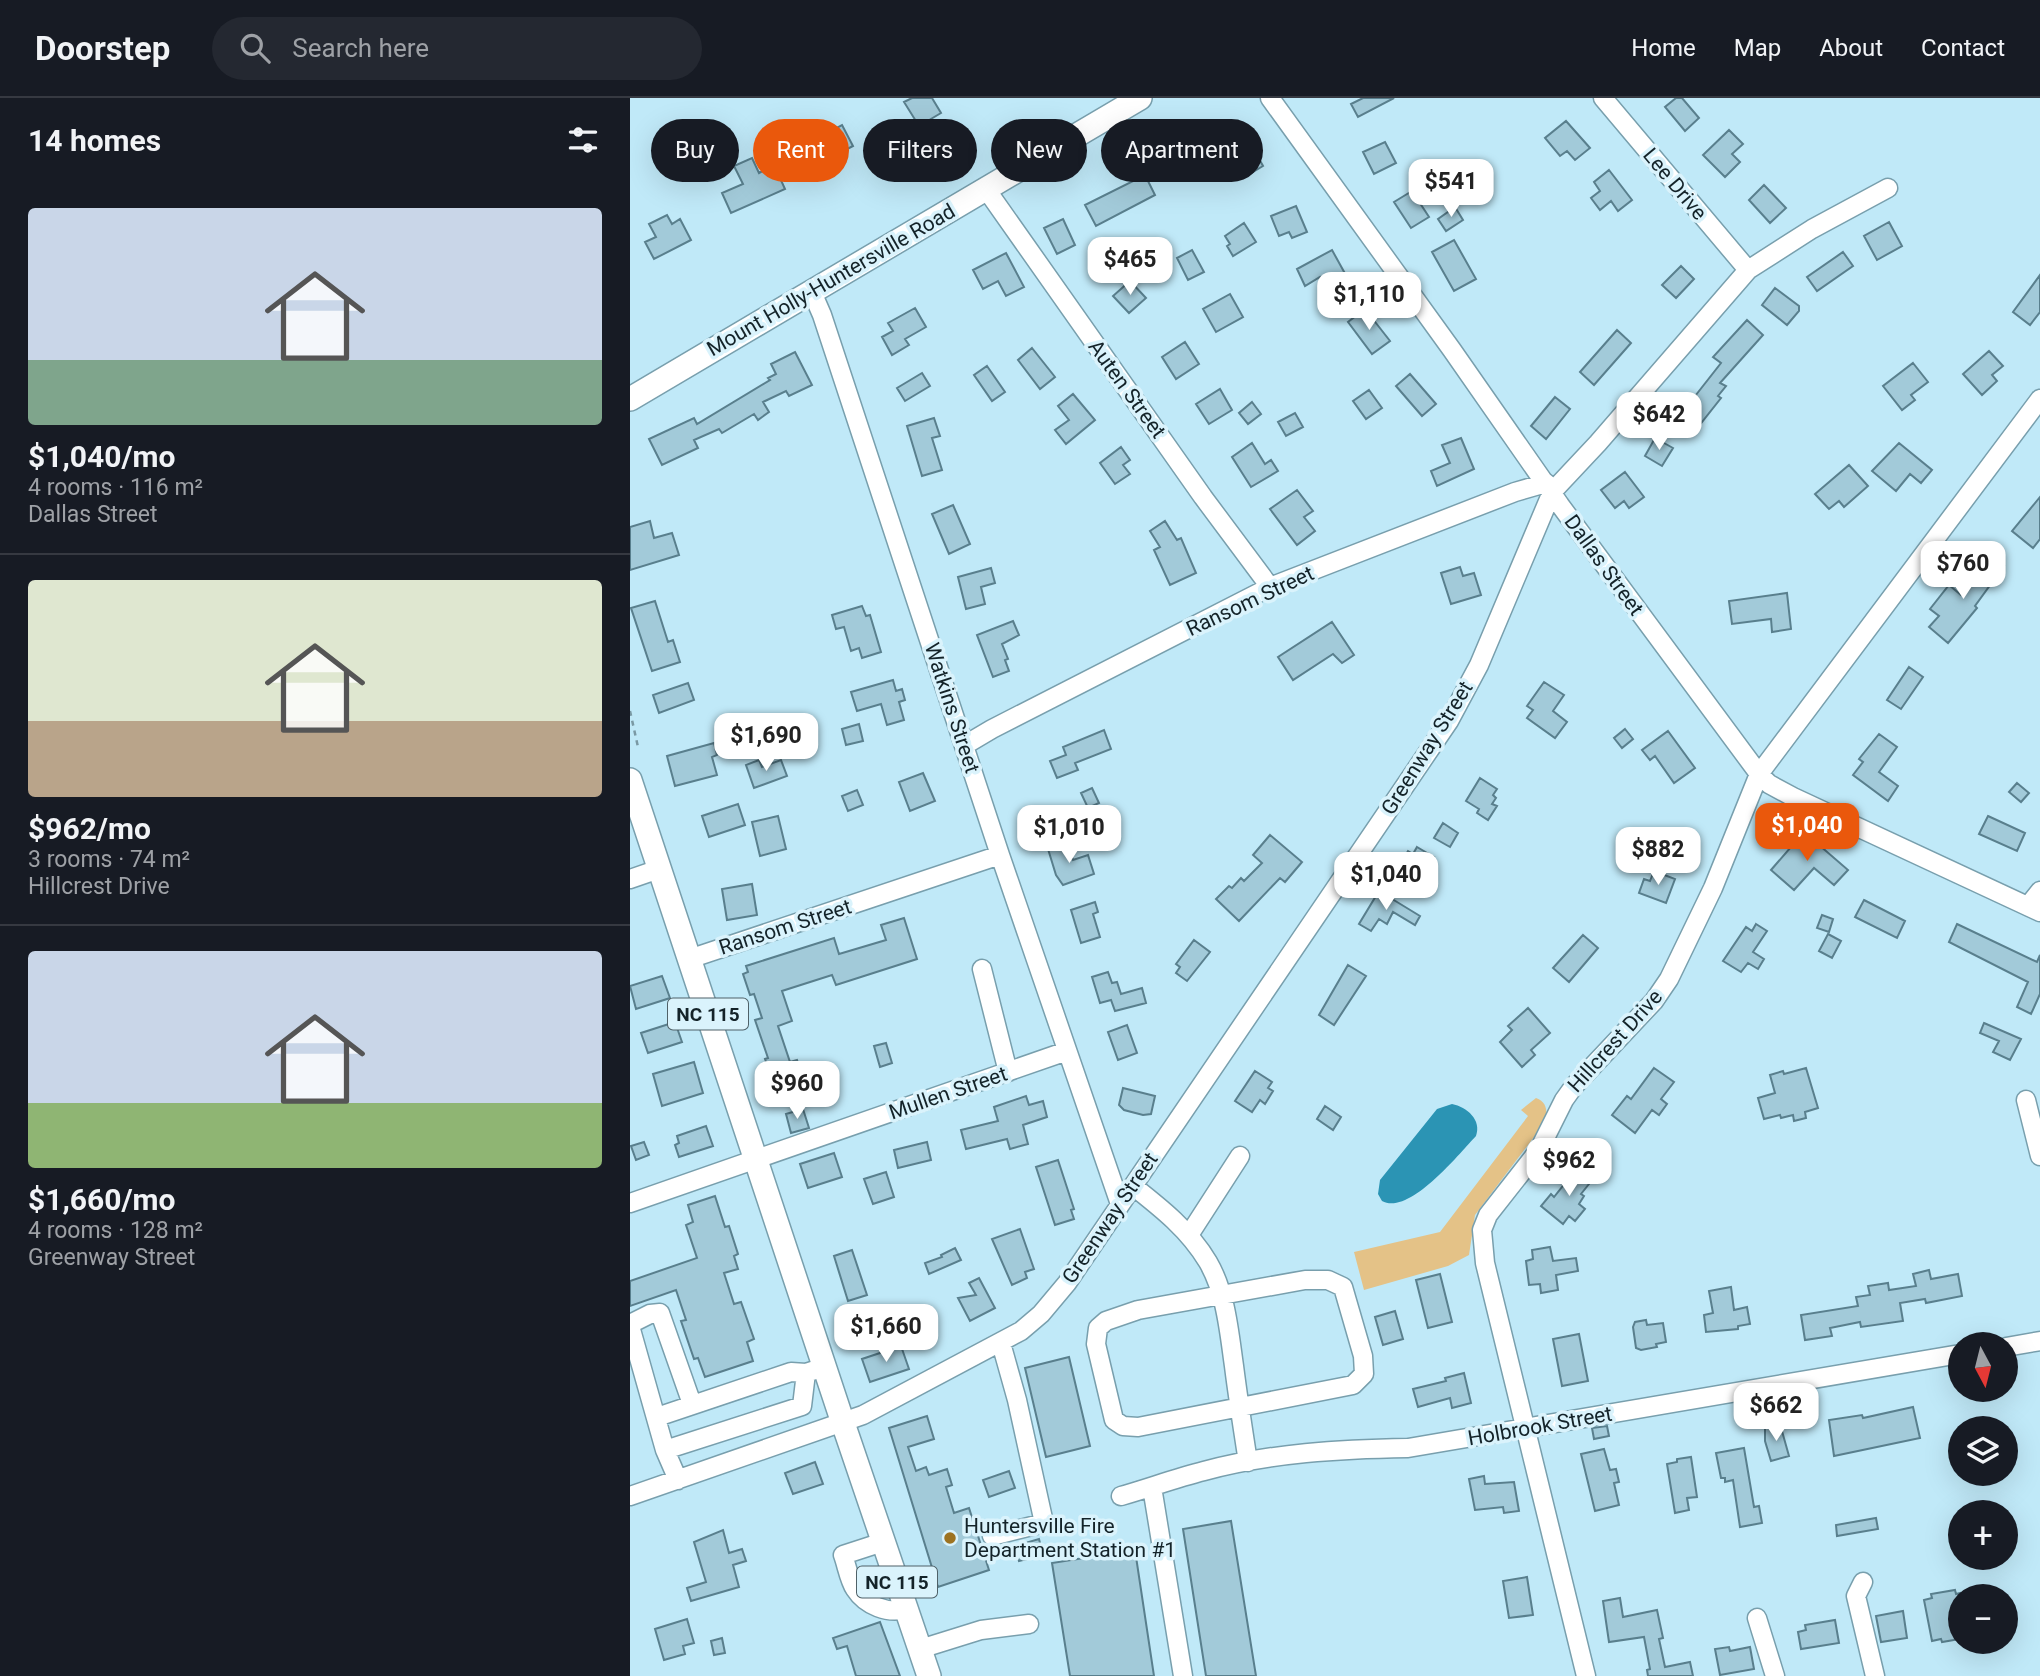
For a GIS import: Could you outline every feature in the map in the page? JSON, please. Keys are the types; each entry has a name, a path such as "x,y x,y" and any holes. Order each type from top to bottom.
{"main road":[{"name":"Mount Holly-Huntersville Road","path":"630,399 1140,98"},
{"name":"NC 115","path":"630,780 756,1160 815,1370 843,1423 929,1676"}],"street":[{"name":"Dallas Street","path":"1270,98 1549,488 1759,774 1769,784 1793,797 2034,909"},
{"name":"Lee Drive","path":"1603,98 1748,270"},
{"name":"Greenway Street","path":"630,1496 843,1423 1001,1343 1021,1331 1051,1303 1449,721 1479,665 1549,488 1598,443 1748,270 1812,229 1888,188"},
{"name":"Auten Street","path":"986,189 1270,587"},
{"name":"Watkins Street","path":"811,292 822,315 1000,855 1120,1204"},
{"name":"Hillcrest Drive","path":"1586,1676 1485,1263 1482,1245 1485,1222 1539,1150 1569,1093 1654,1001 1669,979 1717,877 1759,774 2039,401"},
{"name":"Ransom Street","path":"965,745 1270,587 1515,492 1549,488"},
{"name":"Ransom Street","path":"689,959 1000,855"},
{"path":"630,878 659,869"},
{"path":"2034,909 2040,891"},
{"path":"982,969 1008,1072"},
{"name":"Mullen Street","path":"630,1203 1067,1051"},
{"path":"2026,1100 2040,1156"},
{"path":"1189,1235 1240,1156"},
{"path":"1133,1186 1171,1216 1189,1235 1208,1262 1221,1294 1248,1462"},
{"path":"1305,1279 1328,1280 1343,1287 1363,1356 1364,1374 1353,1385 1138,1427 1123,1426 1114,1420 1096,1344 1098,1328 1106,1321 1138,1310 1221,1294 1305,1279"},
{"path":"678,1480 666,1450 630,1325 650,1314 660,1313 692,1405"},
{"path":"2018,1345 2040,1341"},
{"path":"992,1536 1044,1523 1017,1400 1001,1343"},
{"name":"Holbrook Street","path":"1121,1496 1206,1471 1248,1462 1331,1450 1408,1448 1948,1356"},
{"path":"657,1417 791,1372 815,1370 802,1406 666,1450"},
{"path":"1152,1487 1183,1676"},
{"path":"883,1542 843,1555 854,1588 876,1606 893,1612 906,1609"},
{"path":"1863,1582 1856,1596 1875,1676"},
{"path":"1757,1618 1775,1676"},
{"path":"920,1649 981,1630 1029,1624"}],"path":[{"path":"630,711 638,747"}],"shaded area":[{"path":"1536,1098 1546,1107 1546,1121 1475,1215 1469,1255 1448,1266 1364,1290 1354,1252 1440,1232 1528,1116 1521,1110"}],"water":[{"path":"1452,1104 1472,1115 1477,1125 1476,1136 1419,1192 1406,1200 1393,1203 1382,1201 1378,1194 1380,1180 1437,1109"}],"building":[{"path":"912,98 932,98 941,113 931,119 915,119 904,102"},
{"path":"1363,98 1394,98 1358,117 1351,104"},
{"path":"1676,98 1682,98 1699,118 1685,131 1665,107"},
{"path":"1566,121 1590,148 1575,160 1567,151 1560,156 1545,138"},
{"path":"1729,130 1743,144 1732,154 1740,162 1725,177 1703,155"},
{"path":"1385,142 1396,163 1374,174 1363,152"},
{"path":"752,158 753,182 782,182 785,189 731,213 722,193 743,184 739,176 739,164"},
{"path":"1609,170 1632,200 1618,211 1611,201 1600,210 1591,198 1600,191 1594,182"},
{"path":"1131,182 1148,182 1155,195 1096,226 1085,205"},
{"path":"1764,185 1786,208 1770,223 1749,200"},
{"path":"1412,191 1429,217 1411,228 1394,202"},
{"path":"1296,206 1307,232 1292,238 1289,232 1279,236 1271,216"},
{"path":"1455,207 1463,220 1446,231 1438,219"},
{"path":"667,215 672,224 680,219 691,240 654,259 645,242 656,237 649,224"},
{"path":"1063,219 1075,245 1057,254 1044,228"},
{"path":"1889,222 1902,246 1877,260 1864,236"},
{"path":"1244,223 1256,242 1233,256 1225,236"},
{"path":"1454,240 1476,279 1454,291 1432,252"},
{"path":"1192,250 1204,272 1188,280 1177,258"},
{"path":"1332,250 1348,279 1328,291 1320,277 1305,286 1297,269"},
{"path":"1843,252 1853,266 1817,291 1807,277"},
{"path":"1006,253 1024,287 1006,296 998,281 983,289 973,270"},
{"path":"1681,266 1694,279 1676,298 1662,285"},
{"path":"2040,275 2040,312 2030,325 2013,312"},
{"path":"1130,281 1146,298 1129,313 1113,296"},
{"path":"1775,288 1799,306 1799,311 1787,325 1762,305"},
{"path":"1230,294 1243,317 1216,332 1203,309"},
{"path":"915,308 926,327 905,339 909,345 892,355 882,337 893,331 888,323"},
{"path":"1365,309 1390,341 1372,354 1348,322"},
{"path":"1747,320 1763,335 1720,383 1726,386 1718,396 1721,398 1698,427 1681,414 1721,363 1713,357"},
{"path":"1617,330 1631,343 1594,385 1580,372"},
{"path":"1185,342 1199,364 1176,379 1162,357"},
{"path":"1032,348 1055,377 1040,389 1018,360"},
{"path":"1989,351 2003,366 1992,375 1997,381 1982,395 1963,374"},
{"path":"795,352 812,385 789,396 786,391 763,402 769,412 758,420 754,414 722,433 719,429 694,440 698,448 662,465 649,439 694,418 697,424 770,380 768,378 776,374 771,364"},
{"path":"1913,363 1928,382 1911,395 1915,400 1902,410 1883,386"},
{"path":"987,366 1005,392 992,401 974,375"},
{"path":"922,373 930,386 905,401 897,388"},
{"path":"1410,374 1436,404 1422,416 1396,386"},
{"path":"1220,389 1232,410 1209,424 1196,404"},
{"path":"1369,390 1382,408 1366,419 1353,401"},
{"path":"1073,394 1095,420 1066,444 1055,430 1069,420 1058,406"},
{"path":"1555,397 1570,409 1546,439 1531,426"},
{"path":"1252,402 1261,414 1248,424 1239,413"},
{"path":"1295,413 1303,427 1286,436 1278,422"},
{"path":"934,418 940,436 932,438 942,470 922,476 907,426"},
{"path":"1461,438 1474,469 1437,486 1431,471 1450,463 1442,445"},
{"path":"1655,438 1673,448 1662,466 1645,456"},
{"path":"1252,443 1265,464 1271,460 1278,471 1251,487 1232,457"},
{"path":"1899,443 1932,470 1921,483 1910,474 1896,491 1872,471"},
{"path":"1121,447 1130,460 1123,465 1130,474 1115,484 1100,463"},
{"path":"1849,465 1868,486 1844,507 1839,501 1829,509 1815,494"},
{"path":"1625,472 1644,497 1629,508 1624,501 1615,508 1601,490"},
{"path":"1297,490 1313,511 1304,517 1315,531 1297,545 1270,509"},
{"path":"2040,497 2040,539 2033,548 2012,531"},
{"path":"953,505 970,544 949,554 932,514"},
{"path":"650,521 654,538 672,533 679,555 630,570 630,527"},
{"path":"1165,521 1177,540 1181,538 1196,573 1170,585 1154,550 1160,547 1150,531"},
{"path":"1990,555 2004,566 1975,606 1977,608 1948,643 1929,627 1939,616 1930,609 1949,585 1961,595"},
{"path":"1460,567 1463,576 1474,573 1481,595 1451,604 1441,573"},
{"path":"991,568 995,583 981,587 985,604 966,609 958,577"},
{"path":"1787,593 1791,629 1772,632 1771,619 1732,624 1729,601"},
{"path":"655,601 668,642 673,640 680,662 652,671 631,608"},
{"path":"862,606 866,616 870,615 881,652 862,658 859,648 851,651 844,627 836,629 832,615"},
{"path":"1013,621 1019,635 1002,644 1009,671 993,677 977,635"},
{"path":"1332,622 1354,655 1342,663 1333,654 1293,680 1278,657"},
{"path":"1909,667 1923,677 1901,709 1887,700"},
{"path":"893,680 896,691 902,689 905,700 899,702 904,720 887,725 881,704 857,711 851,692"},
{"path":"1544,682 1564,695 1553,711 1567,722 1555,738 1527,718 1533,710 1527,706"},
{"path":"688,683 694,700 659,713 653,695"},
{"path":"859,724 863,741 846,745 842,729"},
{"path":"1625,729 1633,739 1622,748 1614,738"},
{"path":"1104,730 1111,749 1075,763 1078,770 1057,778 1050,761 1066,755 1063,747"},
{"path":"1668,731 1695,768 1674,783 1655,756 1650,760 1642,750"},
{"path":"1879,734 1897,747 1879,772 1898,786 1888,801 1853,775 1863,762 1859,759"},
{"path":"714,743 717,755 712,757 717,775 675,786 667,756"},
{"path":"759,760 762,767 781,760 787,776 754,788 746,765"},
{"path":"923,773 935,801 910,811 899,782"},
{"path":"1480,778 1497,789 1492,804 1497,806 1488,820 1477,813 1479,809 1466,801"},
{"path":"2017,783 2029,793 2021,802 2009,792"},
{"path":"1092,788 1099,803 1088,808 1081,793"},
{"path":"857,790 863,805 848,811 842,796"},
{"path":"738,804 745,825 709,837 702,816"},
{"path":"778,816 786,849 760,856 752,822"},
{"path":"1988,816 2025,833 2017,851 1979,834"},
{"path":"1443,823 1458,833 1450,847 1434,838"},
{"path":"1804,832 1848,870 1834,885 1814,868 1794,890 1771,870"},
{"path":"1270,835 1302,862 1285,882 1280,878 1239,921 1216,899 1241,878 1244,881 1262,863 1253,855"},
{"path":"1067,843 1073,860 1088,855 1094,874 1063,885 1056,875 1048,849"},
{"path":"1417,847 1434,857 1418,883 1400,873 1406,864 1402,861 1408,851 1413,854"},
{"path":"1654,871 1675,879 1666,903 1639,893 1644,879 1650,881"},
{"path":"752,884 757,915 727,920 722,889"},
{"path":"1379,891 1420,916 1415,925 1393,912 1387,924 1379,919 1371,931 1359,924"},
{"path":"1864,900 1905,921 1897,938 1855,917"},
{"path":"1095,902 1098,912 1093,914 1100,937 1081,943 1071,910"},
{"path":"1822,915 1833,919 1829,932 1817,928"},
{"path":"904,918 917,959 836,985 832,975 782,991 792,1021 778,1026 790,1062 797,1060 805,1084 777,1093 755,1020 762,1018 754,994 750,995 743,974 748,972 746,966 834,938 839,954 886,940 881,925"},
{"path":"1756,924 1767,931 1753,952 1764,959 1758,969 1748,963 1741,972 1723,961 1746,927 1752,931"},
{"path":"1957,924 2037,962 2040,955 2040,994 2031,1014 2017,1007 2028,982 1949,942"},
{"path":"1828,934 1841,941 1832,958 1819,951"},
{"path":"1583,935 1598,948 1569,982 1553,968"},
{"path":"1194,940 1210,952 1187,981 1176,973 1180,967 1176,964"},
{"path":"1348,965 1366,976 1334,1025 1319,1015"},
{"path":"1108,972 1112,983 1117,982 1121,994 1142,988 1146,1003 1115,1011 1111,1000 1100,1003 1092,977"},
{"path":"662,976 670,998 636,1009 630,986"},
{"path":"1528,1008 1550,1033 1531,1050 1535,1055 1522,1067 1500,1042 1512,1030 1508,1026"},
{"path":"675,1022 682,1042 648,1053 641,1033"},
{"path":"1984,1023 2021,1039 2010,1060 1993,1052 1999,1041 1980,1033"},
{"path":"1127,1025 1137,1053 1118,1060 1108,1032"},
{"path":"886,1043 892,1063 880,1067 874,1046"},
{"path":"694,1062 703,1093 662,1106 653,1074"},
{"path":"1654,1068 1674,1082 1661,1099 1667,1104 1659,1115 1652,1110 1635,1133 1612,1115 1627,1096 1631,1099"},
{"path":"1806,1068 1818,1108 1805,1112 1806,1118 1794,1121 1793,1115 1764,1119 1758,1098 1775,1093 1770,1075"},
{"path":"1255,1071 1272,1082 1268,1088 1273,1091 1265,1104 1260,1100 1252,1112 1235,1101"},
{"path":"1123,1088 1155,1096 1151,1114 1143,1115 1124,1110 1119,1105"},
{"path":"1026,1096 1029,1105 1043,1101 1047,1117 1023,1125 1028,1144 1010,1149 1007,1139 966,1149 961,1130 998,1121 994,1107"},
{"path":"1325,1106 1341,1117 1333,1130 1317,1119"},
{"path":"803,1109 809,1128 791,1133 786,1114"},
{"path":"706,1126 713,1146 679,1157 675,1145 679,1143 677,1136"},
{"path":"644,1142 649,1155 636,1160 631,1146"},
{"path":"927,1142 931,1160 898,1168 894,1150"},
{"path":"834,1153 842,1177 808,1188 800,1164"},
{"path":"1058,1160 1074,1209 1071,1210 1074,1219 1055,1225 1036,1167"},
{"path":"1578,1167 1593,1179 1581,1194 1584,1196 1579,1204 1585,1209 1575,1221 1569,1216 1563,1224 1541,1206 1551,1194 1554,1197"},
{"path":"886,1172 894,1197 873,1204 864,1179"},
{"path":"715,1196 725,1227 729,1226 738,1254 734,1256 738,1269 724,1273 734,1304 741,1302 754,1339 747,1342 753,1361 705,1377 698,1358 694,1359 681,1321 686,1320 676,1290 630,1306 630,1281 697,1258 686,1225 693,1222 688,1205"},
{"path":"1020,1229 1034,1269 1025,1272 1027,1278 1012,1285 992,1239"},
{"path":"1550,1247 1553,1261 1576,1258 1578,1271 1556,1275 1558,1290 1541,1293 1540,1284 1529,1285 1526,1261 1533,1259 1532,1250"},
{"path":"955,1248 961,1260 929,1274 925,1263 942,1257 941,1255"},
{"path":"852,1250 867,1295 848,1301 834,1256"},
{"path":"1929,1270 1931,1279 1958,1274 1962,1296 1926,1303 1925,1299 1900,1303 1903,1321 1861,1327 1860,1322 1830,1328 1832,1336 1805,1340 1801,1315 1858,1306 1856,1297 1870,1295 1868,1286 1888,1283 1889,1290 1916,1286 1913,1274"},
{"path":"1440,1274 1452,1322 1428,1328 1416,1280"},
{"path":"979,1278 995,1308 970,1321 958,1298 976,1295 969,1283"},
{"path":"1731,1287 1734,1310 1747,1307 1750,1324 1738,1326 1738,1329 1706,1332 1704,1315 1713,1313 1709,1291"},
{"path":"1395,1311 1403,1339 1383,1345 1375,1317"},
{"path":"1646,1320 1647,1325 1663,1323 1666,1342 1641,1350 1636,1348 1633,1327 1635,1322"},
{"path":"1579,1334 1588,1381 1562,1386 1553,1339"},
{"path":"901,1346 909,1369 870,1382 862,1359"},
{"path":"1069,1357 1090,1446 1046,1457 1025,1368"},
{"path":"1464,1373 1471,1403 1452,1408 1450,1398 1418,1407 1413,1389 1446,1381 1445,1378"},
{"path":"1913,1407 1920,1438 1834,1456 1829,1420 1862,1415 1863,1418"},
{"path":"927,1416 934,1439 908,1447 916,1471 926,1467 929,1475 947,1469 952,1485 946,1487 954,1513 969,1508 989,1570 938,1587 889,1428"},
{"path":"1780,1424 1789,1456 1771,1461 1765,1441 1765,1428"},
{"path":"1607,1426 1609,1436 1594,1439 1592,1428"},
{"path":"1744,1448 1754,1507 1759,1506 1762,1523 1740,1527 1733,1480 1725,1482 1725,1478 1721,1478 1716,1453"},
{"path":"1604,1449 1610,1470 1616,1469 1619,1482 1614,1483 1619,1505 1595,1511 1581,1454"},
{"path":"1691,1457 1697,1497 1687,1498 1689,1510 1675,1513 1667,1464"},
{"path":"815,1462 823,1484 793,1494 785,1473"},
{"path":"1009,1471 1015,1488 989,1497 983,1480"},
{"path":"1484,1476 1485,1484 1514,1482 1519,1511 1504,1513 1503,1507 1475,1510 1469,1479"},
{"path":"1876,1518 1878,1529 1837,1536 1836,1525"},
{"path":"1231,1521 1256,1676 1206,1676 1183,1529"},
{"path":"723,1530 729,1553 742,1549 746,1561 733,1565 739,1587 691,1601 687,1588 706,1582 694,1542"},
{"path":"1039,1539 1043,1555 1019,1561 1015,1546"},
{"path":"1135,1550 1154,1676 1070,1676 1052,1563"},
{"path":"1527,1577 1533,1615 1509,1618 1503,1581"},
{"path":"1948,1591 1948,1641 1932,1641 1924,1600 1932,1598 1931,1594"},
{"path":"1620,1598 1623,1617 1657,1610 1665,1667 1690,1662 1693,1676 1648,1676 1647,1670 1650,1669 1644,1637 1609,1642 1603,1601"},
{"path":"1903,1611 1907,1638 1881,1642 1876,1616"},
{"path":"687,1619 694,1643 683,1646 685,1654 664,1660 655,1629"},
{"path":"1835,1620 1839,1643 1801,1649 1798,1632 1806,1630 1805,1625"},
{"path":"880,1622 900,1676 856,1676 847,1646 837,1649 833,1638"},
{"path":"722,1638 725,1653 714,1655 711,1641"},
{"path":"1729,1647 1730,1651 1750,1647 1754,1669 1720,1675 1715,1649"}],"place":[{"name":"Huntersville Fire Department Station #1","path":"950,1538"}]}
